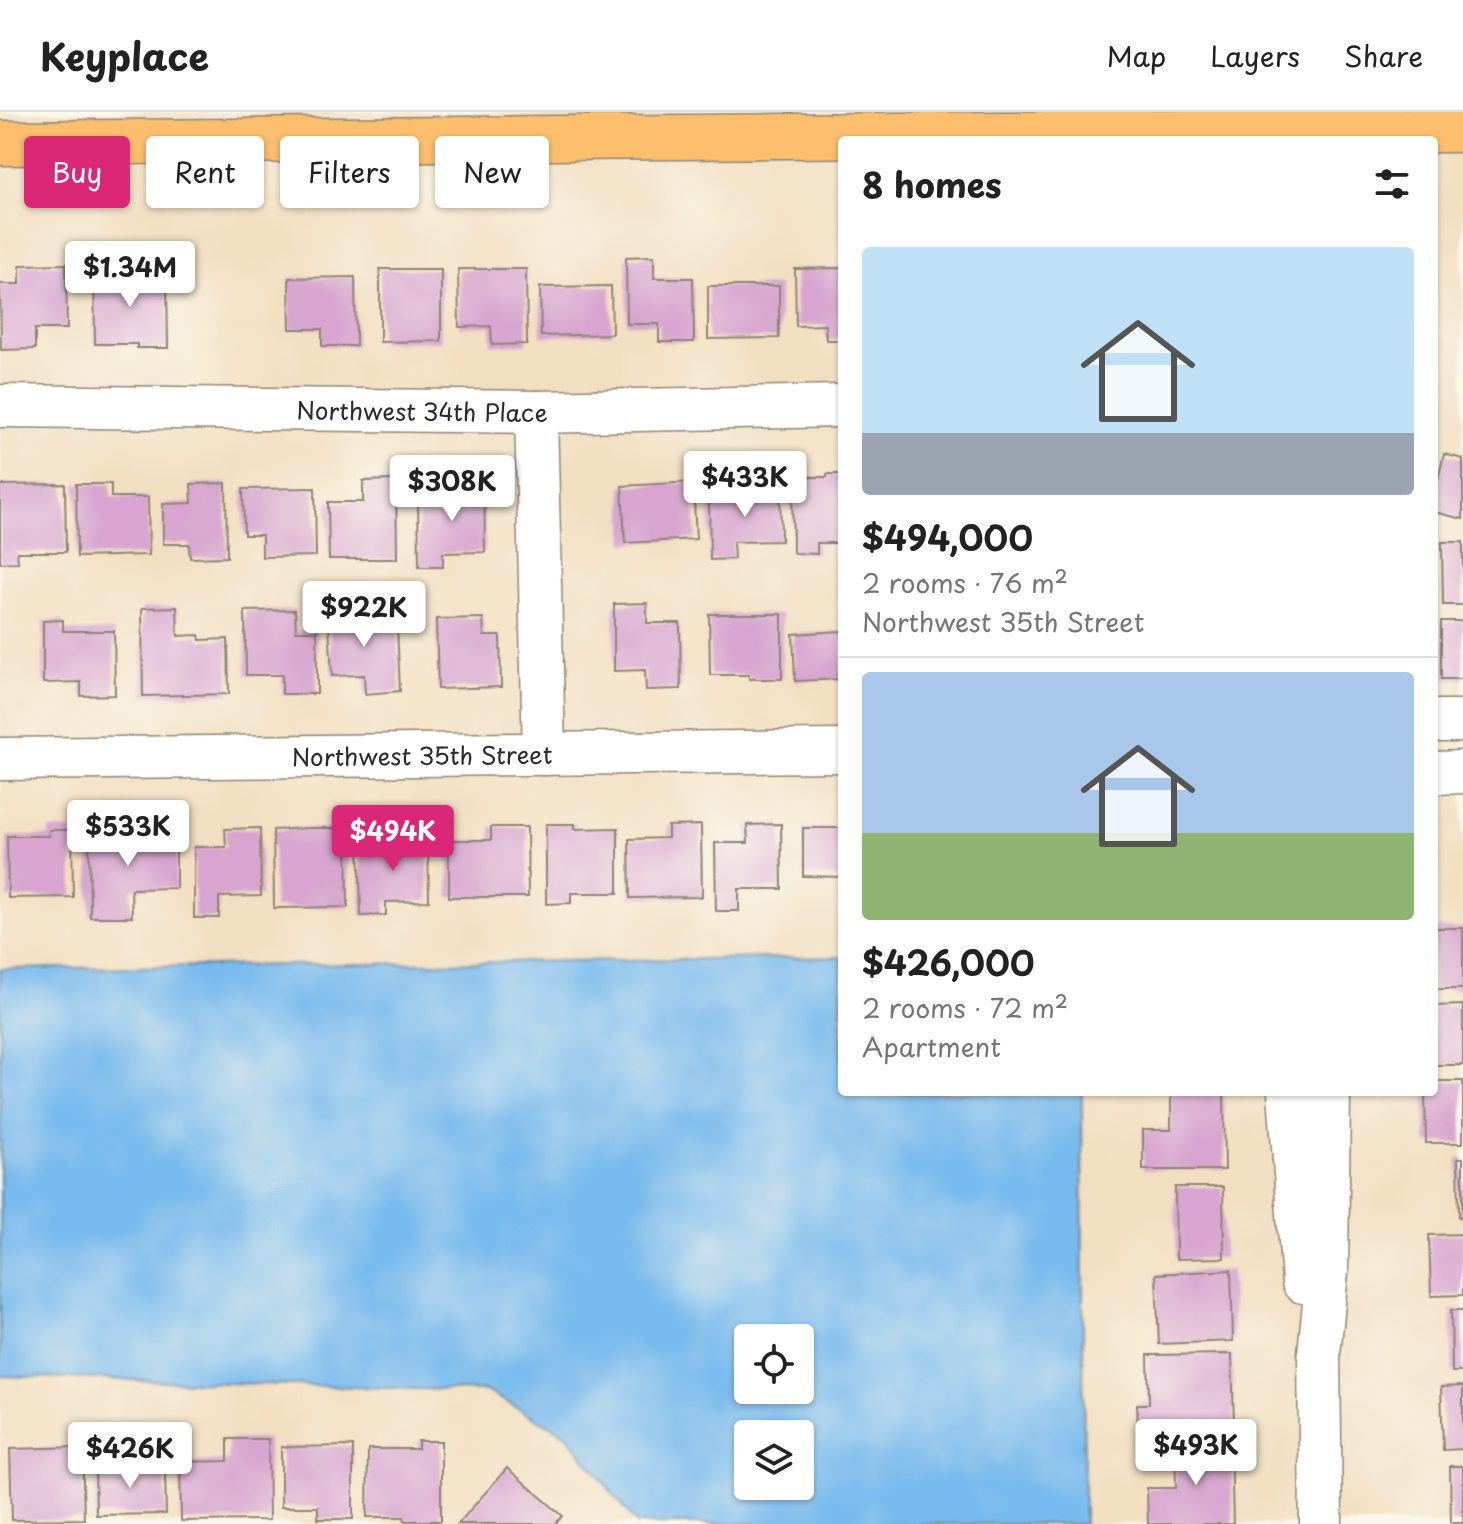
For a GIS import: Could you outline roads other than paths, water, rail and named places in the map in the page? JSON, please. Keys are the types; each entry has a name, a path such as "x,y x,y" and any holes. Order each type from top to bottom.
{"main road":[{"path":"0,143 1282,128 1463,130"}],"street":[{"name":"Northwest 34th Place","path":"0,406 536,412 838,406"},
{"path":"536,412 544,754"},
{"path":"1438,721 1463,721"},
{"name":"Northwest 35th Street","path":"0,759 838,751"},
{"path":"1438,773 1463,772"},
{"path":"1289,1096 1301,1272 1319,1354"},
{"path":"1321,1524 1319,1354 1327,1272 1329,1096"}],"water":[{"path":"838,957 838,1096 1082,1096 1084,1524 637,1524 566,1434 486,1391 0,1376 0,969"}]}
